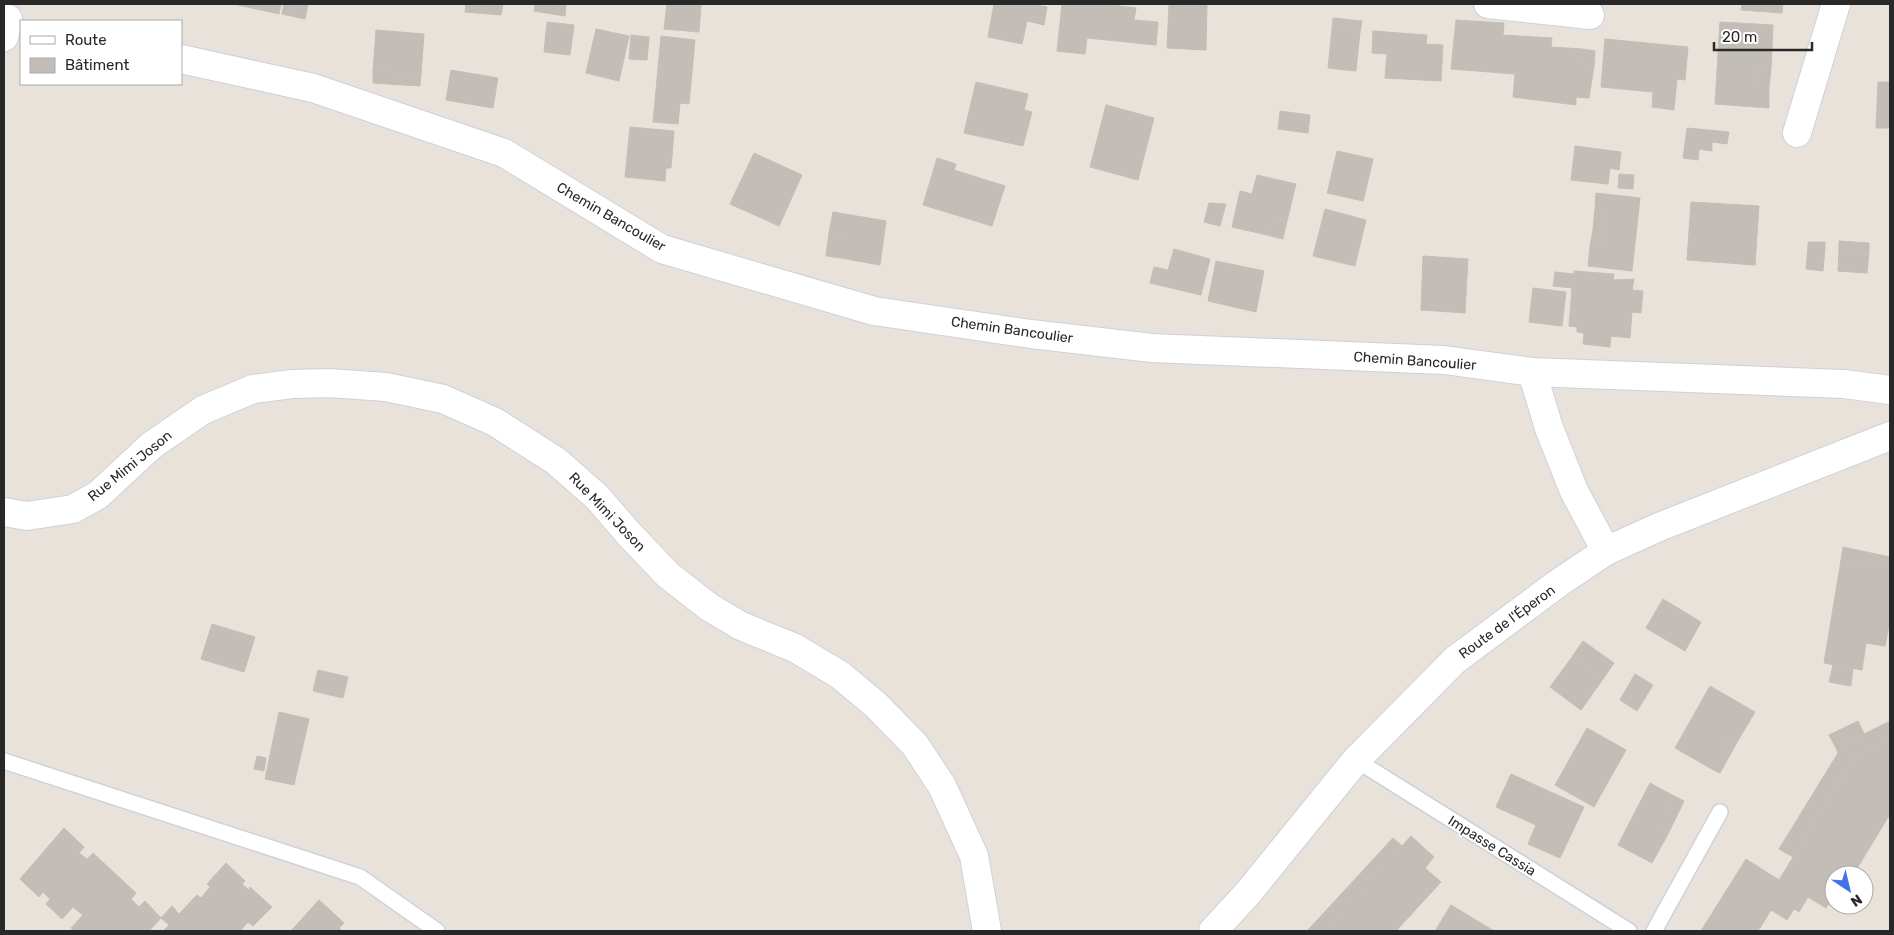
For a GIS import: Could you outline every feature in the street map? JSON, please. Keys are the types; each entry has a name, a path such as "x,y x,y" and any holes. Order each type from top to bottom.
{"street":[{"path":"1488,4 1590,15"},
{"path":"1797,133 1836,4"},
{"name":"Chemin Bancoulier","path":"182,59 312,88 504,153 662,249 874,311 1031,334 1152,348 1444,360 1532,372 1844,384 1890,390"},
{"path":"1532,372 1549,428 1574,491 1606,551"},
{"name":"Rue Mimi Joson","path":"4,512 27,516 72,509 98,495 152,445 203,410 253,389 292,384 329,383 386,387 443,399 495,422 556,460 597,497 628,534 668,575 709,607 741,626 795,648 840,675 876,705 915,745 942,786 974,856 987,931"},
{"name":"Route de l'Éperon","path":"1213,931 1248,893 1356,760 1455,660 1557,584 1606,551 1659,527 1890,436"}],"lane":[{"name":"Impasse Cassia","path":"1356,760 1629,931"},
{"path":"4,761 360,877 437,931"},
{"path":"1654,931 1720,812"}],"building":[{"path":"234,4 281,4 279,14"},
{"path":"284,4 308,4 305,19 282,14"},
{"path":"466,4 503,4 501,15 465,12"},
{"path":"535,4 566,4 565,16 534,11"},
{"path":"667,4 701,4 699,32 664,29"},
{"path":"994,4 1030,4 1047,7 1044,25 1027,21 1022,44 988,37"},
{"path":"1062,4 1103,4 1136,8 1134,20 1158,22 1156,45 1087,38 1085,54 1057,51"},
{"path":"1169,4 1207,4 1206,50 1167,48"},
{"path":"1742,4 1783,4 1782,13 1741,10"},
{"path":"1333,18 1362,21 1360,32 1332,29"},
{"path":"1456,20 1504,23 1503,35 1552,38 1551,47 1582,49 1581,65 1594,66 1589,98 1576,97 1576,105 1513,97 1515,74 1451,69"},
{"path":"547,22 574,25 570,55 544,52"},
{"path":"1720,22 1773,25 1771,69 1756,68 1755,87 1769,87 1769,108 1715,104"},
{"path":"596,29 629,36 619,81 586,73"},
{"path":"1332,29 1360,32 1356,71 1328,68"},
{"path":"376,30 424,34 421,74 373,71"},
{"path":"1373,31 1427,35 1426,44 1443,45 1441,81 1385,78 1387,54 1372,53"},
{"path":"631,35 649,37 647,60 629,59"},
{"path":"661,36 695,40 689,104 680,103 678,124 653,122"},
{"path":"1605,39 1688,47 1685,80 1677,79 1674,110 1652,107 1653,92 1601,87"},
{"path":"1582,49 1595,51 1594,66 1581,65"},
{"path":"1756,68 1771,69 1769,87 1755,87"},
{"path":"451,70 498,78 493,108 446,100"},
{"path":"373,71 421,74 420,86 373,83"},
{"path":"976,82 1028,94 1024,110 1032,112 1023,146 964,133"},
{"path":"1878,82 1890,82 1890,128 1876,128"},
{"path":"1106,105 1154,118 1138,180 1090,167"},
{"path":"1280,111 1310,115 1308,133 1278,129"},
{"path":"630,127 674,131 671,168 666,168 665,181 625,177"},
{"path":"1687,128 1729,132 1727,144 1712,142 1712,151 1699,149 1698,160 1683,158"},
{"path":"1575,146 1621,152 1619,170 1610,168 1608,184 1571,180"},
{"path":"1337,151 1373,159 1364,198 1328,190"},
{"path":"754,153 802,175 779,226 730,204"},
{"path":"937,158 956,164 954,170 1005,186 992,226 923,205"},
{"path":"1619,174 1634,175 1633,189 1618,188"},
{"path":"1257,175 1296,184 1286,225 1271,222 1267,235 1232,227 1240,191 1252,194"},
{"path":"1328,190 1364,198 1363,201 1327,193"},
{"path":"1596,193 1640,198 1632,271 1588,266 1590,246 1601,248 1603,231 1605,210 1595,209"},
{"path":"1691,202 1759,206 1755,265 1687,260"},
{"path":"1209,203 1226,204 1220,226 1204,222"},
{"path":"1325,209 1366,220 1355,266 1313,256"},
{"path":"1595,209 1605,210 1603,231 1593,230"},
{"path":"833,212 886,221 880,265 841,258 844,236 829,233"},
{"path":"1271,222 1286,225 1283,239 1267,235"},
{"path":"1593,230 1603,231 1601,248 1590,246"},
{"path":"829,233 844,236 841,258 826,256"},
{"path":"1839,241 1869,243 1869,251 1839,249"},
{"path":"1808,242 1825,242 1825,248 1808,246"},
{"path":"1808,246 1825,248 1823,271 1806,269"},
{"path":"1174,249 1210,259 1201,295 1150,283 1154,267 1168,270"},
{"path":"1839,249 1869,251 1867,273 1838,271"},
{"path":"1423,256 1468,259 1465,313 1421,310"},
{"path":"1216,261 1264,271 1256,312 1208,301"},
{"path":"1574,271 1614,274 1613,280 1634,279 1632,290 1643,291 1641,313 1632,312 1630,338 1611,336 1610,347 1583,344 1584,333 1577,332 1577,327 1569,326 1572,288 1553,286 1555,272 1574,274"},
{"path":"1533,288 1566,292 1562,326 1529,322"},
{"path":"1843,547 1890,557 1890,569 1841,560"},
{"path":"1841,560 1890,569 1890,620 1885,646 1866,643 1862,670 1824,663"},
{"path":"1663,599 1701,622 1685,651 1646,628"},
{"path":"212,624 255,637 244,672 201,659"},
{"path":"1583,641 1614,663 1603,679 1572,657"},
{"path":"1572,657 1603,679 1581,710 1550,687"},
{"path":"1833,665 1853,668 1851,686 1829,682"},
{"path":"318,670 348,677 343,698 313,691"},
{"path":"1635,674 1653,685 1637,711 1620,700"},
{"path":"1710,686 1755,712 1736,744 1726,739 1710,768 1675,748"},
{"path":"279,712 309,719 294,785 265,779"},
{"path":"1858,721 1864,734 1836,748 1829,735"},
{"path":"1890,721 1890,740 1854,758 1793,857 1779,849 1838,753 1836,748"},
{"path":"1587,728 1626,750 1594,807 1555,785"},
{"path":"1726,739 1736,744 1720,773 1710,768"},
{"path":"1890,740 1890,814 1859,865 1824,865 1824,907 1808,897 1799,912 1794,909 1787,920 1771,910 1760,928 1756,931 1701,931 1746,859 1779,880 1854,758"},
{"path":"257,756 266,758 264,771 254,769"},
{"path":"1511,774 1584,807 1560,858 1528,844 1536,825 1496,807"},
{"path":"1650,783 1674,796 1657,828 1668,834 1652,863 1618,845"},
{"path":"1674,796 1684,801 1668,834 1657,828"},
{"path":"64,828 84,847 79,853 87,859 93,853 136,893 131,899 139,907 145,901 161,918 149,931 75,931 71,928 83,915 73,907 62,919 46,904 50,899 43,892 39,897 20,879"},
{"path":"1411,836 1434,857 1425,868 1441,882 1396,931 1324,931"},
{"path":"1393,838 1402,846 1324,931 1307,931"},
{"path":"226,863 245,881 242,884 249,890 250,887 272,907 253,926 248,922 240,931 163,931 169,925 161,918 172,906 179,914 197,895 201,898 210,887 207,884"},
{"path":"319,900 344,923 339,928 342,931 291,931"},
{"path":"1451,905 1494,931 1435,931"}]}
